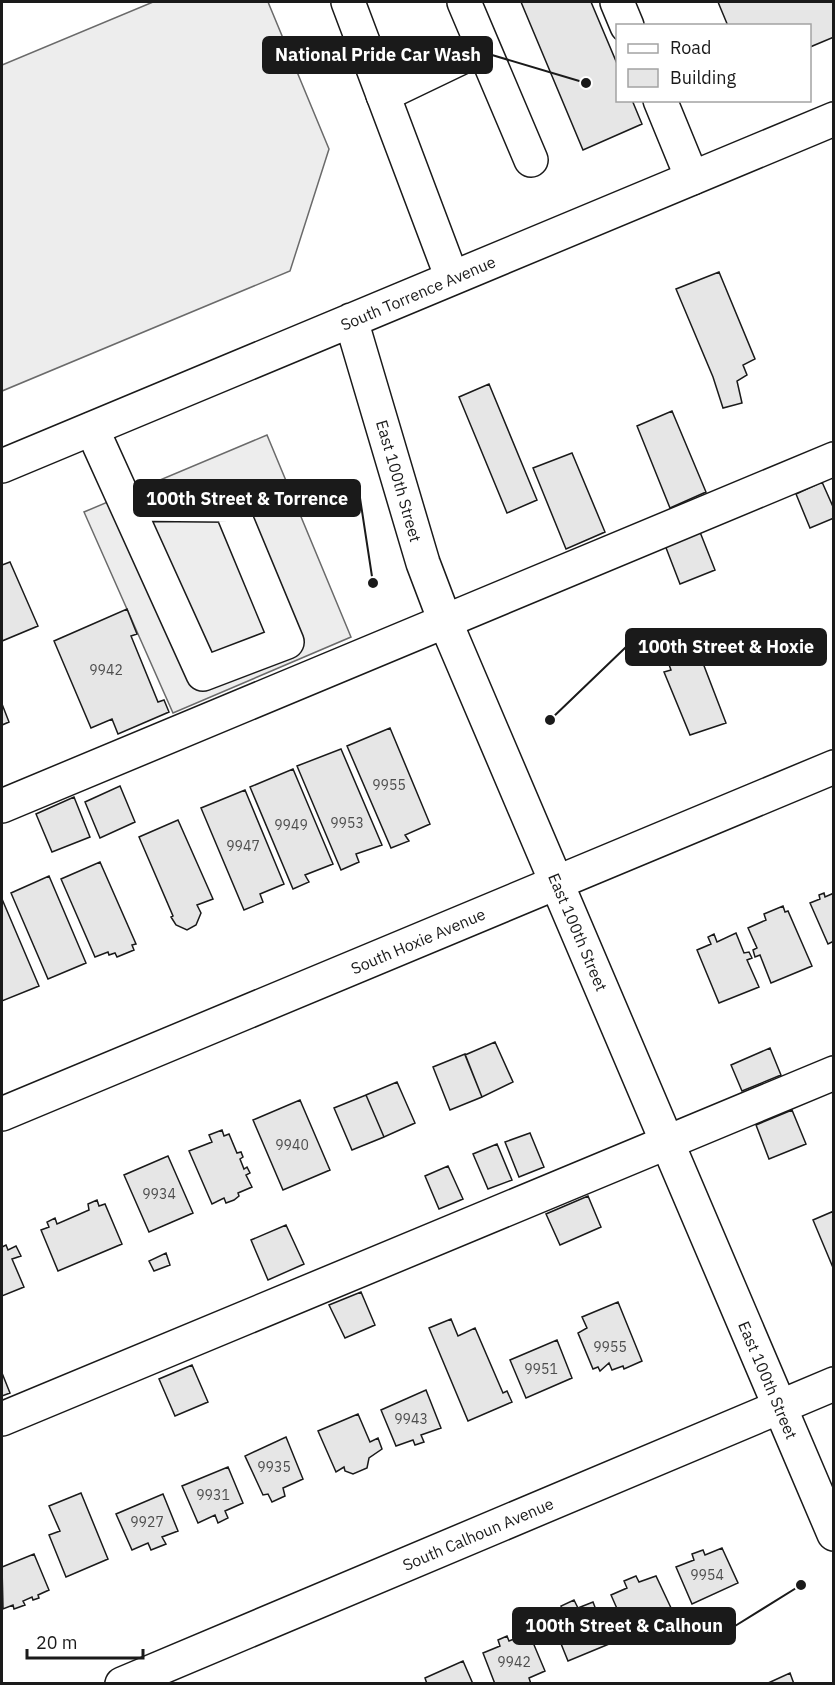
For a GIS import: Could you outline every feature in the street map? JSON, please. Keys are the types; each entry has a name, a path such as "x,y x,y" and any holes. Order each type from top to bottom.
{"main road":[{"path":"348,2 452,278"},
{"path":"464,2 531,160"},
{"path":"617,2 626,24"},
{"path":"383,95 483,47"},
{"path":"661,102 692,178"},
{"name":"South Torrence Avenue","path":"2,466 834,119"},
{"name":"East 100th Street","path":"351,320 423,563 445,621 834,1534"},
{"path":"92,429 203,674 287,642 230,505 126,504"},
{"path":"2,806 834,459"},
{"name":"South Hoxie Avenue","path":"2,1114 834,767"},
{"path":"2,1419 834,1073"},
{"name":"South Calhoun Avenue","path":"122,1683 834,1384"}],"shaded area":[{"path":"153,2 268,2 329,149 290,271 2,391 2,65"},
{"path":"267,435 351,637 173,713 84,512"}],"building":[{"path":"521,2 591,2 616,61 616,102 633,102 642,124 583,150"},
{"path":"718,2 834,2 834,37 811,47 811,24 727,24"},
{"path":"719,272 755,359 743,365 747,375 737,381 742,403 723,408 713,377 676,289"},
{"path":"489,384 537,500 507,513 459,397"},
{"path":"672,411 706,492 670,508 637,426"},
{"path":"572,453 605,532 566,549 533,468"},
{"path":"822,482 834,509 834,518 810,528 796,494"},
{"path":"698,527 715,570 680,584 663,540"},
{"path":"10,562 38,626 2,641 2,565"},
{"path":"127,609 137,634 131,636 158,702 164,700 169,712 118,734 112,719 91,728 54,641"},
{"path":"683,656 686,664 701,658 726,723 690,735 664,672 671,670 668,662"},
{"path":"2,704 9,722 2,725"},
{"path":"390,728 430,824 405,835 409,841 391,848 347,746"},
{"path":"341,749 382,845 356,854 359,862 341,870 297,766"},
{"path":"293,769 333,864 305,875 309,882 293,889 250,787"},
{"path":"120,786 135,822 100,838 85,802"},
{"path":"245,790 284,884 260,894 263,902 244,910 201,808"},
{"path":"74,797 90,837 52,852 36,814"},
{"path":"178,820 213,899 197,905 201,913 196,925 187,930 176,925 171,917 173,916 139,837"},
{"path":"100,862 136,944 132,945 134,950 117,957 115,953 109,955 108,952 95,957 61,879"},
{"path":"49,876 86,963 48,979 11,893"},
{"path":"824,893 825,897 834,893 834,941 828,944 810,903 820,899 819,895"},
{"path":"2,899 39,986 2,1001"},
{"path":"783,906 785,912 788,911 812,966 771,983 760,955 755,957 753,950 757,948 748,928 766,920 764,914"},
{"path":"736,933 744,953 749,952 752,958 747,960 759,987 719,1003 697,950 711,944 708,937 714,934 717,942"},
{"path":"495,1042 513,1082 482,1097 465,1055"},
{"path":"770,1048 781,1075 742,1091 731,1065"},
{"path":"465,1054 482,1097 450,1110 433,1067"},
{"path":"397,1082 415,1123 384,1137 366,1095"},
{"path":"366,1095 384,1137 352,1150 334,1108"},
{"path":"300,1100 330,1170 283,1190 253,1120"},
{"path":"792,1110 806,1144 769,1159 756,1125"},
{"path":"222,1130 224,1136 229,1134 237,1153 241,1152 243,1157 240,1159 244,1169 247,1167 250,1173 246,1175 252,1187 238,1193 239,1196 234,1200 226,1203 224,1198 212,1204 189,1151 212,1142 209,1135"},
{"path":"530,1133 544,1167 519,1177 505,1142"},
{"path":"497,1144 512,1180 488,1189 473,1154"},
{"path":"168,1156 193,1213 149,1232 124,1175"},
{"path":"448,1166 463,1199 439,1209 425,1176"},
{"path":"588,1196 601,1227 560,1245 546,1214"},
{"path":"97,1200 99,1206 105,1204 122,1244 58,1271 41,1230 49,1227 47,1222 55,1218 57,1224 89,1210 88,1204"},
{"path":"834,1211 834,1270 813,1220"},
{"path":"286,1225 304,1264 268,1280 251,1240"},
{"path":"6,1245 8,1250 16,1246 21,1256 12,1259 24,1287 2,1296 2,1247"},
{"path":"166,1253 170,1265 154,1271 149,1261"},
{"path":"361,1292 375,1325 345,1338 329,1305"},
{"path":"618,1302 642,1361 624,1369 623,1366 612,1370 609,1363 600,1371 598,1367 593,1369 578,1333 587,1328 582,1317"},
{"path":"451,1319 458,1336 475,1328 503,1393 507,1391 512,1402 468,1421 429,1328"},
{"path":"557,1340 572,1378 526,1398 510,1360"},
{"path":"192,1365 208,1402 175,1416 159,1379"},
{"path":"2,1373 10,1393 2,1396"},
{"path":"426,1390 441,1428 421,1435 424,1442 415,1445 413,1440 396,1446 381,1410"},
{"path":"358,1414 370,1442 378,1438 382,1449 369,1458 367,1468 353,1474 345,1471 344,1467 336,1472 318,1431"},
{"path":"286,1437 303,1479 283,1488 285,1496 272,1502 268,1494 263,1495 245,1456"},
{"path":"228,1467 243,1503 225,1511 228,1518 218,1523 215,1515 198,1523 182,1486"},
{"path":"81,1493 108,1559 66,1577 49,1535 60,1531 49,1506"},
{"path":"163,1494 178,1531 162,1537 166,1544 151,1550 148,1543 132,1550 116,1514"},
{"path":"722,1548 738,1583 692,1604 676,1567 694,1560 692,1554 703,1550 705,1555"},
{"path":"34,1554 49,1590 38,1595 39,1598 33,1600 32,1597 23,1601 25,1605 14,1609 13,1605 3,1609 2,1567"},
{"path":"636,1576 639,1582 656,1576 672,1610 626,1629 611,1595 627,1588 624,1581"},
{"path":"574,1600 578,1608 593,1602 609,1644 568,1661 551,1619 565,1614 561,1606"},
{"path":"529,1633 545,1671 529,1678 531,1684 495,1684 483,1653 500,1646 498,1640 507,1636 509,1641"},
{"path":"463,1661 473,1684 427,1684 425,1678"},
{"path":"790,1673 794,1684 766,1684"}],"place":[{"name":"National Pride Car Wash","path":"586,83"},
{"name":"100th Street & Torrence","path":"373,583"},
{"name":"100th Street & Hoxie","path":"550,720"},
{"name":"100th Street & Calhoun","path":"801,1585"}]}
